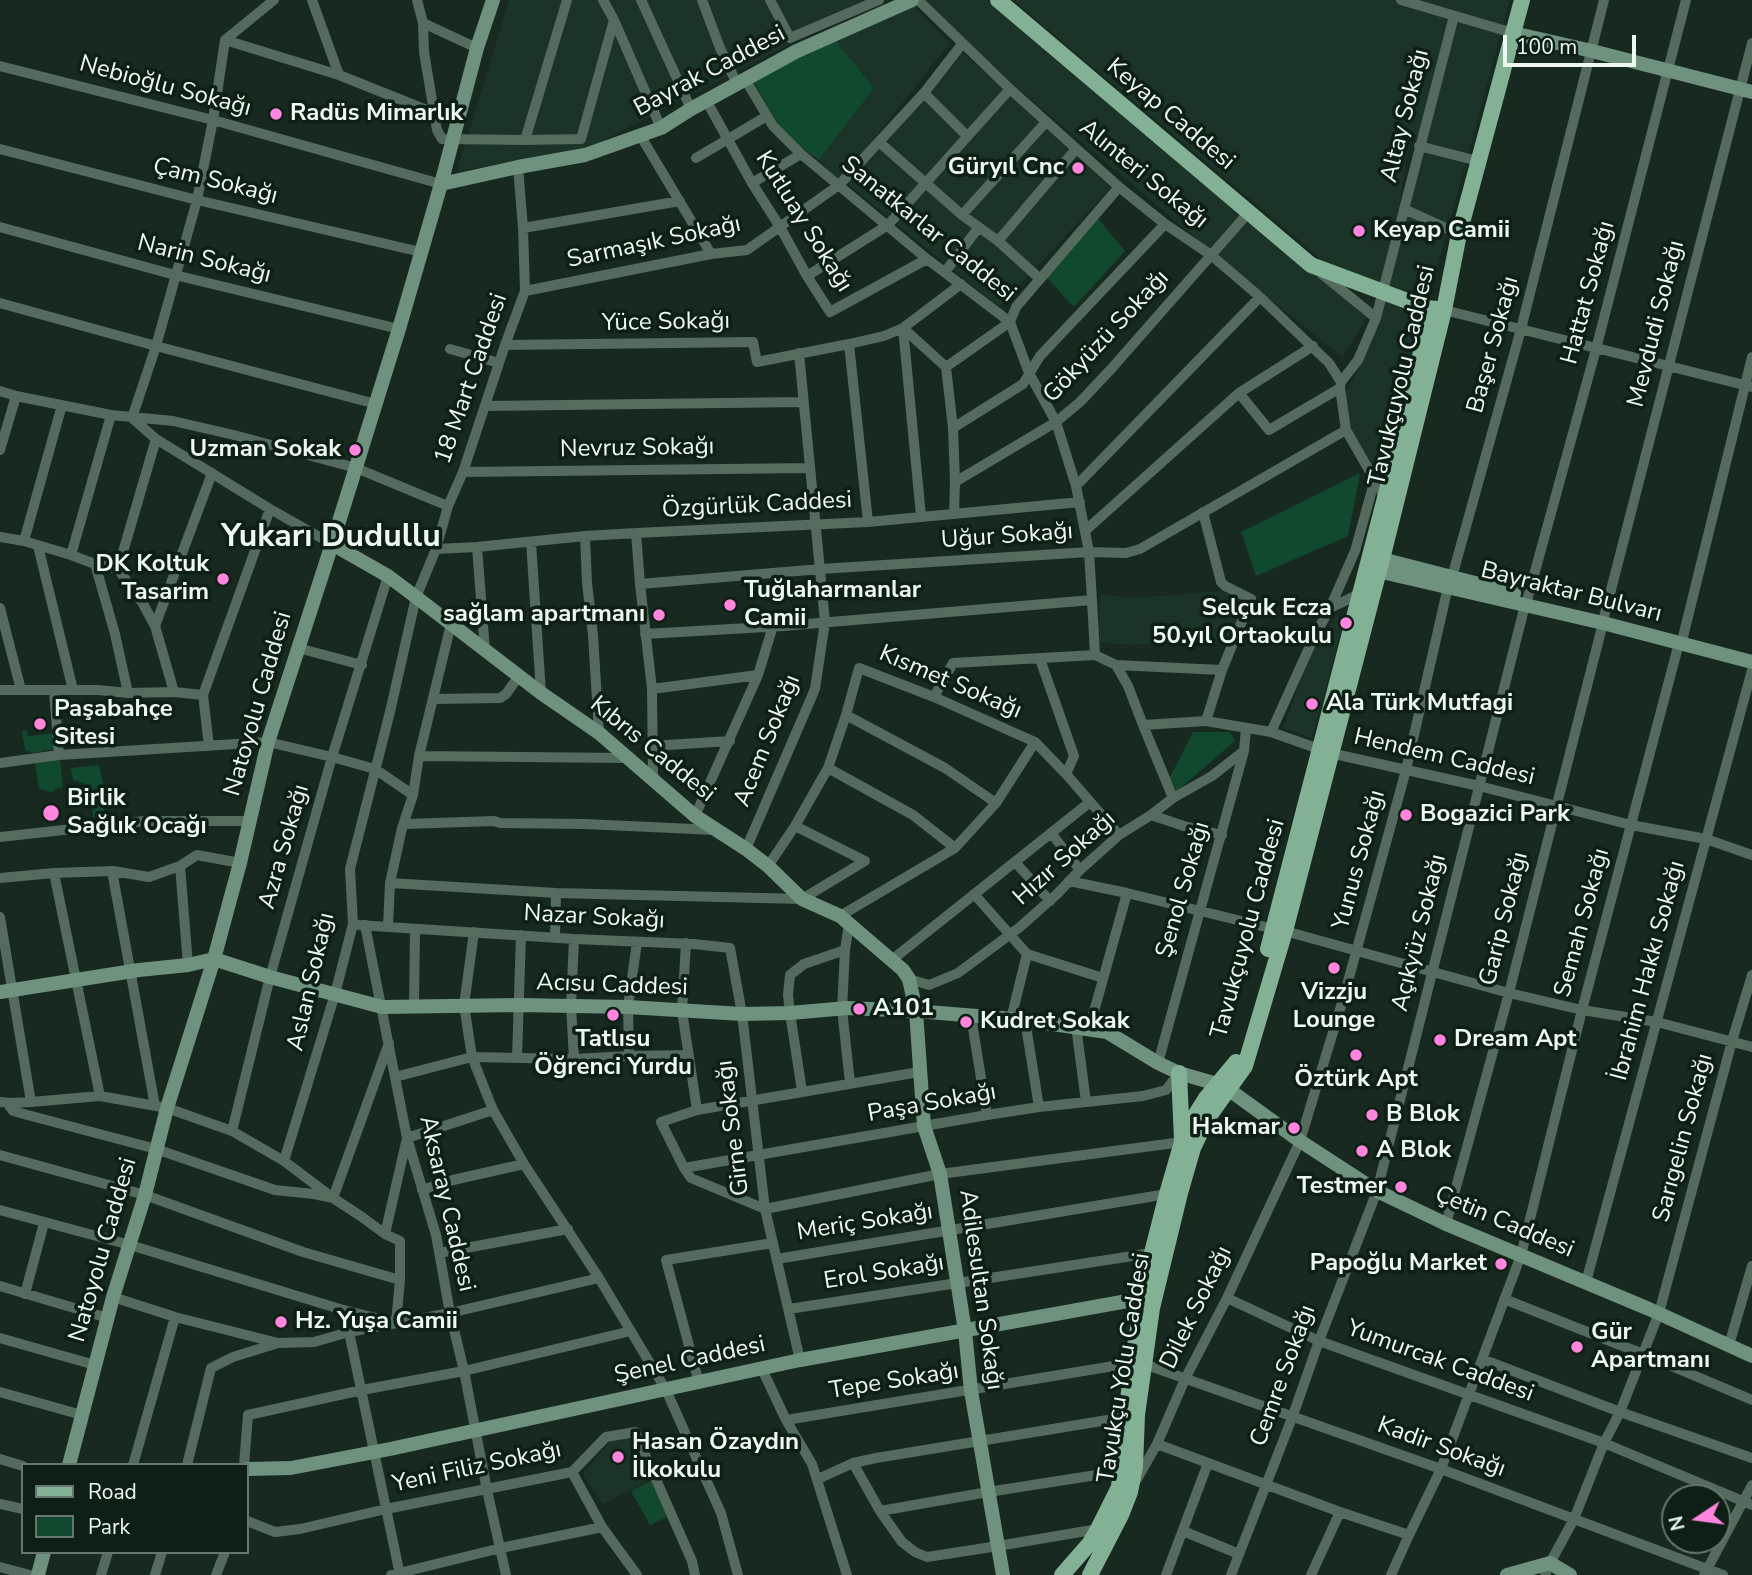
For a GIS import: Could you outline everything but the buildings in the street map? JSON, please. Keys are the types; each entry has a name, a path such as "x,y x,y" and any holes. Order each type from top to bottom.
{"main road":[{"name":"Keyap Caddesi","path":"998,0 1311,265 1426,308 1444,310"},
{"name":"Tavukçuyolu Caddesi","path":"1062,1575 1090,1543 1119,1487 1126,1417 1138,1363 1144,1298 1167,1194 1182,1142 1196,1114 1223,1087 1239,1056 1279,930 1374,564 1444,310 1459,234 1522,0"},
{"name":"Tavukçuyolu Caddesi","path":"1325,751 1359,594 1374,564 1385,498 1429,317 1426,308"},
{"name":"Tavukçu Yolu Caddesi","path":"1090,1575 1130,1492 1135,1467 1138,1363 1193,1148 1223,1087 1245,1066 1279,930"},
{"path":"1178,1073 1182,1142"}],"street":[{"path":"132,418 156,346 197,200 225,40 274,0"},
{"path":"312,0 339,75"},
{"path":"417,0 423,23 424,52 437,130 442,139 581,139 614,20"},
{"name":"Natoyolu Caddesi","path":"70,1463 113,1297 145,1195 156,1149 161,1107 214,959 268,742 376,404 493,0"},
{"path":"525,141 567,0"},
{"path":"603,0 661,128"},
{"path":"640,0 691,109"},
{"name":"Sanatkarlar Caddesi","path":"702,0 720,48 766,116 800,154 927,259 1010,322 1029,373 1056,422 1076,486 1089,552 1095,655"},
{"path":"769,0 790,38 879,0"},
{"name":"Bayrak Caddesi","path":"441,184 585,155 661,128 706,100 797,51 912,0"},
{"name":"Alınteri Sokağı","path":"918,0 1010,89 1119,187 1165,224 1211,255 1260,297 1329,363 1340,385"},
{"path":"1401,0 1513,33 1746,90"},
{"name":"Başer Sokağı","path":"1450,582 1521,329 1604,0"},
{"name":"Hattat Sokağı","path":"1527,601 1596,349 1686,0"},
{"name":"Altay Sokağı","path":"1340,385 1358,360 1376,318 1454,16"},
{"path":"423,23 477,48"},
{"path":"225,40 339,75 434,113"},
{"name":"Mevdudi Sokağı","path":"1603,620 1668,365 1746,90 1752,43"},
{"name":"Sarmaşık Sokağı","path":"525,290 711,254 747,250 839,185 924,93 962,44"},
{"name":"Nebioğlu Sokağı","path":"0,66 213,120 441,184"},
{"path":"807,276 887,225 1010,89"},
{"path":"924,93 967,136"},
{"name":"Kutluay Sokağı","path":"706,100 752,183 830,312 927,259"},
{"path":"696,158 766,116"},
{"path":"962,215 1046,122"},
{"path":"640,135 711,254"},
{"path":"879,142 1039,278"},
{"path":"1419,146 1478,161"},
{"name":"Çam Sokağı","path":"0,149 197,200 422,252"},
{"path":"998,241 1076,149"},
{"path":"752,183 800,154"},
{"name":"18 Mart Caddesi","path":"415,597 436,548 448,506 463,472 525,290 518,167"},
{"path":"946,367 1010,322 1016,307 1039,278 1119,187"},
{"path":"523,228 680,201"},
{"path":"1404,209 1459,234"},
{"name":"Gökyüzü Sokağı","path":"954,482 1056,422 1080,402 1249,212"},
{"path":"953,428 1023,384 1040,356 1165,224"},
{"path":"945,272 979,227"},
{"name":"Narin Sokağı","path":"0,228 175,275 399,328"},
{"name":"Keyap Caddesi","path":"1311,265 1376,318"},
{"name":"Yüce Sokağı","path":"505,345 753,342 757,362 884,336 903,328 961,284"},
{"path":"1076,486 1260,297"},
{"path":"0,303 376,404"},
{"path":"1444,310 1748,386"},
{"path":"903,328 946,367 953,428 954,514"},
{"path":"903,328 921,516"},
{"path":"849,345 868,522"},
{"path":"1086,530 1239,393 1313,346"},
{"path":"450,349 499,363"},
{"name":"Acem Sokağı","path":"746,849 815,689 825,622 799,353"},
{"name":"Semah Sokağı","path":"1391,1575 1441,1469 1521,1255 1582,1010 1748,386 1752,357"},
{"path":"1239,393 1269,430 1340,385 1346,430 1385,498"},
{"path":"0,391 111,415 173,421 222,432 355,468 448,506"},
{"path":"0,450 16,396"},
{"path":"485,406 803,402"},
{"path":"24,541 62,405"},
{"path":"71,555 111,415"},
{"path":"132,418 156,439 332,544"},
{"name":"Uğur Sokağı","path":"640,584 821,569 1089,552 1133,552 1346,430"},
{"path":"118,569 156,439"},
{"name":"Nevruz Sokağı","path":"463,472 810,468"},
{"path":"155,626 212,473"},
{"path":"1271,732 1314,638 1331,608 1355,551 1375,478"},
{"name":"Özgürlük Caddesi","path":"436,548 477,547 585,536 868,522 1080,502"},
{"path":"209,746 204,695 270,509"},
{"path":"1203,512 1221,582 1251,599 1222,670 1206,721"},
{"path":"636,533 652,689 653,781"},
{"path":"585,536 599,733"},
{"path":"0,537 24,541 118,569 142,602 155,626 174,692"},
{"path":"531,542 541,693"},
{"name":"Kıbrıs Caddesi","path":"332,544 388,576 541,693 599,733 695,816 768,866 802,899 845,920 903,970 909,979 916,1012"},
{"path":"38,545 73,690"},
{"path":"477,547 485,650"},
{"path":"95,564 128,693"},
{"name":"Bayraktar Bulvarı","path":"1374,564 1752,655"},
{"name":"Azra Sokağı","path":"232,1131 270,977 332,757 388,576"},
{"name":"Yunus Sokağı","path":"1300,1141 1406,770 1450,582"},
{"path":"1331,608 1359,594"},
{"name":"Aslan Sokağı","path":"284,1161 335,994 353,924 350,869 390,712 415,597"},
{"path":"645,634 1092,600"},
{"name":"Açıkyüz Sokağı","path":"1377,1191 1527,601"},
{"path":"0,608 22,690"},
{"name":"Garip Sokağı","path":"1446,1224 1603,620"},
{"path":"388,927 390,883 413,795 419,756 451,624"},
{"path":"695,816 758,675 773,626"},
{"name":"Bayraktar Bulvarı","path":"1681,640 1752,662"},
{"path":"298,648 362,665"},
{"path":"934,697 953,663 1095,655 1116,665 1222,670"},
{"path":"1040,659 1074,756 1066,774"},
{"path":"1116,665 1128,686 1173,798"},
{"name":"Kısmet Sokağı","path":"768,866 795,826 828,768 859,668 934,697 1035,742 1119,835"},
{"name":"İbrahim Hakkı Sokağı","path":"1586,1282 1752,670"},
{"path":"652,689 758,675"},
{"path":"433,699 500,698 519,676"},
{"path":"0,690 98,690 204,695"},
{"path":"54,691 58,755"},
{"path":"846,715 945,768 996,803"},
{"name":"Hendem Caddesi","path":"1143,725 1206,721 1271,732 1325,751 1479,786 1631,825 1706,839 1752,855"},
{"name":"Şenol Sokağı","path":"1158,1063 1199,909 1222,835 1244,751 1246,728"},
{"path":"652,746 730,741"},
{"path":"0,763 58,755 268,742 375,769 413,795"},
{"path":"849,1083 842,1009 845,920 955,848 996,803 1035,742"},
{"name":"Hızır Sokağı","path":"909,979 929,985 958,973 1020,927 1119,835 1173,798 1212,776 1244,751"},
{"path":"419,756 626,758"},
{"path":"828,768 913,815 955,848"},
{"path":"893,959 1090,802"},
{"path":"1151,815 1222,835"},
{"path":"0,838 145,821 249,821"},
{"path":"405,824 494,821 716,830"},
{"path":"390,883 556,893 802,899 865,861 795,826"},
{"path":"1051,833 1080,870"},
{"path":"0,878 112,871 149,877 180,866 197,855 240,863"},
{"path":"1015,862 1050,901"},
{"path":"180,866 188,965"},
{"path":"112,871 130,971 161,1107"},
{"path":"54,873 100,1096"},
{"path":"1069,881 1199,909 1508,993 1582,1010 1657,1022 1752,1046"},
{"path":"555,937 556,893"},
{"path":"1086,1102 1082,1027 1103,978 1127,893"},
{"path":"974,894 1027,954 1103,978"},
{"path":"0,917 6,991 31,1102"},
{"name":"Nazar Sokağı","path":"353,924 574,939 686,943 730,948 742,1014"},
{"name":"Aksaray Caddesi","path":"365,925 407,1139 436,1235 506,1575"},
{"path":"414,1006 415,929"},
{"path":"474,932 464,1005 472,1058 493,1110 666,1390 721,1513 738,1575"},
{"path":"517,1058 521,935"},
{"path":"574,939 574,1059"},
{"path":"629,1056 628,1007 636,942"},
{"path":"686,943 682,1011 697,1110"},
{"path":"802,1091 788,995 790,975 804,964 845,950"},
{"path":"1027,954 1018,1019 1039,1107"},
{"path":"6,991 214,959"},
{"name":"Acısu Caddesi","path":"214,959 382,1007 628,1007 742,1014 842,1009 1018,1019 1082,1027 1107,1032 1178,1073 1223,1087"},
{"name":"Sarıgelin Sokağı","path":"1548,1569 1574,1519 1659,1313 1752,975"},
{"name":"Adilesultan Sokağı","path":"916,1012 924,1126 940,1174 950,1230 971,1391 1003,1575"},
{"name":"Girne Sokağı","path":"742,1014 765,1209 800,1360"},
{"path":"971,1016 987,1115"},
{"path":"333,1198 389,1043"},
{"path":"396,1077 472,1058 574,1059 688,1055"},
{"path":"1245,1066 1245,1103"},
{"path":"919,1072 697,1110 661,1122 691,1178 765,1209 940,1174 1182,1142"},
{"name":"Paşa Sokağı","path":"684,1168 987,1115 1143,1096 1167,1090 1178,1073"},
{"name":"Çetin Caddesi","path":"1223,1087 1377,1191 1446,1224 1659,1313 1752,1356"},
{"path":"5,1103 100,1096 161,1107 232,1131 284,1161 385,1234 400,1241 396,1323"},
{"path":"5,1103 13,1111 156,1149 275,1189 333,1198"},
{"path":"385,1234 407,1139 493,1110"},
{"name":"Dilek Sokağı","path":"1130,1492 1157,1444 1185,1379 1227,1298 1300,1141"},
{"path":"0,1155 145,1195 303,1252 400,1280"},
{"path":"422,1191 453,1180 524,1164"},
{"name":"Cemre Sokağı","path":"1231,1575 1377,1191"},
{"name":"Meriç Sokağı","path":"777,1259 1167,1194"},
{"path":"0,1212 130,1245 340,1309 396,1323"},
{"path":"25,1294 44,1223"},
{"path":"439,1252 568,1229"},
{"path":"699,1382 666,1260 773,1243"},
{"name":"Erol Sokağı","path":"789,1309 1152,1253"},
{"path":"1729,1345 1752,1266"},
{"path":"187,1463 211,1368 233,1357 278,1343 314,1342 598,1278"},
{"path":"0,1286 108,1318"},
{"path":"113,1297 175,1317 278,1343"},
{"name":"Şenel Caddesi","path":"248,1467 291,1468 800,1360 1144,1298"},
{"name":"Yumurcak Caddesi","path":"1227,1298 1319,1341 1604,1443 1748,1503"},
{"path":"1504,1299 1752,1400"},
{"path":"134,1463 175,1317"},
{"path":"246,1463 248,1415 464,1371 631,1331"},
{"path":"349,1332 397,1574 501,1548 602,1527"},
{"path":"0,1338 95,1365"},
{"path":"1482,1359 1620,1412 1752,1458"},
{"name":"Kadir Sokağı","path":"1138,1363 1441,1469 1705,1572 1723,1575"},
{"name":"Tepe Sokağı","path":"786,1420 1138,1363"},
{"path":"762,1369 786,1420 812,1464 848,1575"},
{"path":"0,1392 82,1415"},
{"path":"818,1479 853,1463 876,1458 1126,1417"},
{"name":"Yeni Filiz Sokağı","path":"248,1521 275,1532 300,1529 572,1472 606,1437 635,1432 692,1561 695,1575"},
{"path":"1157,1444 1409,1535"},
{"path":"0,1459 21,1465"},
{"path":"853,1463 880,1511 902,1542 927,1557 1098,1529"},
{"path":"1166,1575 1208,1463"},
{"path":"880,1511 1122,1471"},
{"path":"572,1472 602,1527 637,1575"},
{"path":"1705,1572 1748,1503 1752,1485"},
{"path":"0,1503 21,1508"},
{"path":"1311,1575 1340,1512"},
{"path":"1183,1531 1239,1554"},
{"path":"38,1575 43,1554"},
{"path":"101,1575 107,1554"},
{"path":"155,1575 161,1554"},
{"path":"216,1575 224,1554"},
{"path":"0,1567 30,1575"},
{"path":"1507,1575 1548,1569 1570,1575"}],"shaded area":[{"path":"509,0 884,0 780,49 587,149 457,171"},
{"path":"925,0 987,0 1367,318 1342,357 1248,282 922,8"},
{"path":"1013,0 1510,0 1430,295 1389,286 1424,135 1410,135 1397,222 1380,288 1331,267"},
{"path":"909,1 950,43 840,182 819,160 873,88 834,39"},
{"path":"958,48 1111,188 999,307 846,183"},
{"path":"1384,299 1425,312 1376,474 1346,423 1344,395 1371,344"},
{"path":"1222,591 1246,603 1229,640 1129,645 1099,642 1100,594 1129,598"},
{"path":"1336,616 1344,621 1312,738 1283,728 1312,649"},
{"name":"Hasan Özaydın İlkokulu","path":"627,1436 632,1438 650,1480 603,1504 584,1477 584,1472 609,1442"}],"green space":[{"path":"834,39 874,88 819,160 784,135 751,77"},
{"path":"1097,217 1125,251 1074,307 1045,276"},
{"path":"1360,473 1348,536 1256,576 1241,532"},
{"path":"27,730 28,736 54,733 55,749 33,753 25,750 22,731"},
{"path":"1193,732 1230,732 1235,741 1177,791 1170,777"},
{"path":"60,759 63,787 52,792 39,789 35,764"},
{"path":"99,765 104,788 104,812 93,818 90,788 73,780 71,768"},
{"path":"651,1481 667,1517 650,1525 631,1491"}],"place":[{"name":"Radüs Mimarlık","path":"276,114"},
{"name":"Güryıl Cnc","path":"1078,168"},
{"name":"Keyap Camii","path":"1359,231"},
{"name":"Uzman Sokak","path":"355,450"},
{"name":"DK Koltuk Tasarim","path":"223,579"},
{"name":"Tuğlaharmanlar Camii","path":"730,605"},
{"name":"sağlam apartmanı","path":"659,615"},
{"name":"Selçuk Ecza 50.yıl Ortaokulu","path":"1346,623"},
{"name":"Ala Türk Mutfagi","path":"1312,704"},
{"name":"Paşabahçe Sitesi","path":"40,724"},
{"name":"Birlik Sağlık Ocağı","path":"51,813"},
{"name":"Bogazici Park","path":"1406,815"},
{"name":"Vizzju Lounge","path":"1334,968"},
{"name":"A101","path":"859,1009"},
{"name":"Tatlısu Öğrenci Yurdu","path":"613,1015"},
{"name":"Kudret Sokak","path":"966,1022"},
{"name":"Dream Apt","path":"1440,1040"},
{"name":"Öztürk Apt","path":"1356,1055"},
{"name":"B Blok","path":"1372,1115"},
{"name":"Hakmar","path":"1294,1128"},
{"name":"A Blok","path":"1362,1151"},
{"name":"Testmer","path":"1401,1187"},
{"name":"Papoğlu Market","path":"1501,1264"},
{"name":"Hz. Yuşa Camii","path":"281,1322"},
{"name":"Gür Apartmanı","path":"1577,1347"},
{"name":"Hasan Özaydın İlkokulu","path":"618,1457"}],"district":[{"name":"Yukarı Dudullu","path":"331,538"}]}
